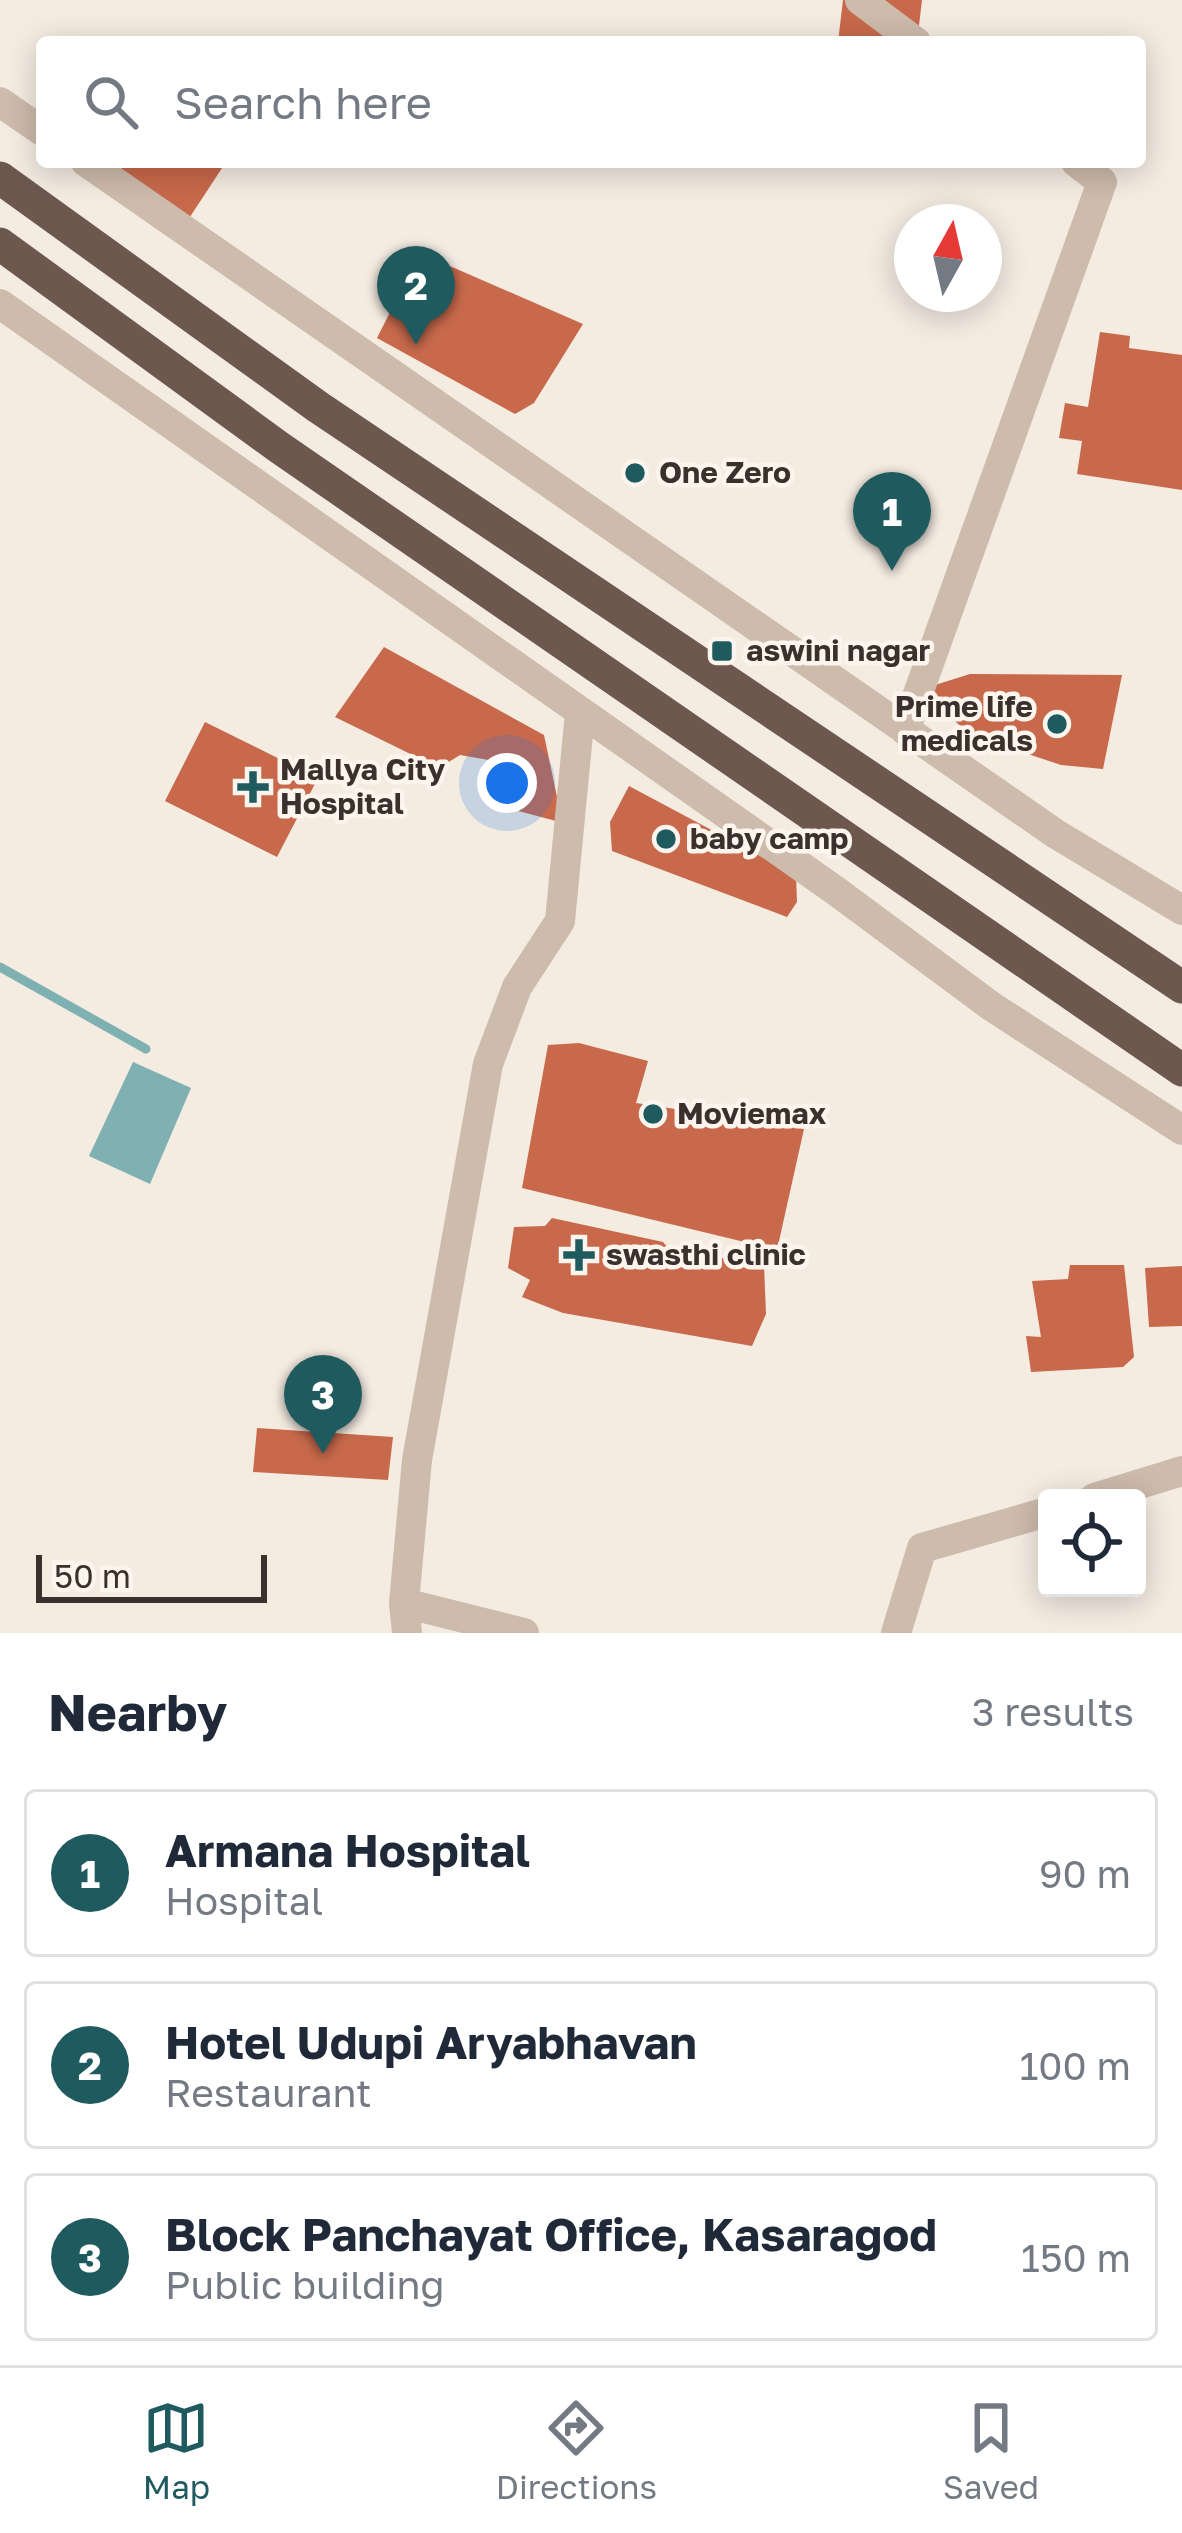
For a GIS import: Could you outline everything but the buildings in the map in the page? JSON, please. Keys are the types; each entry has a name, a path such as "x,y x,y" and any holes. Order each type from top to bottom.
{"highway":[{"path":"0,178 318,407 1182,987"},
{"path":"0,244 280,448 1182,1070"}],"street":[{"path":"860,0 908,36"},
{"path":"0,102 36,127"},
{"path":"95,168 1056,834 1182,910"},
{"path":"905,730 1102,182 1084,168"},
{"path":"0,304 991,1006 1182,1130"},
{"path":"524,1633 405,1618 417,1460 488,1064 517,987 560,921 580,713"},
{"path":"1123,1489 1182,1471"},
{"path":"899,1628 922,1548 1038,1515"}],"water":[{"path":"133,1062 191,1088 150,1184 89,1156"}],"waterway":[{"path":"0,967 146,1049"}],"place":[{"name":"Hotel Udupi Aryabhavan","path":"416,345"},
{"name":"One Zero","path":"635,473"},
{"name":"Armana Hospital","path":"892,571"},
{"name":"aswini nagar","path":"722,651"},
{"name":"Prime life medicals","path":"1057,724"},
{"name":"Mallya City Hospital","path":"253,787"},
{"name":"baby camp","path":"666,839"},
{"name":"Moviemax","path":"653,1114"},
{"name":"swasthi clinic","path":"579,1255"},
{"name":"Block Panchayat Office, Kasaragod","path":"323,1454"}]}
